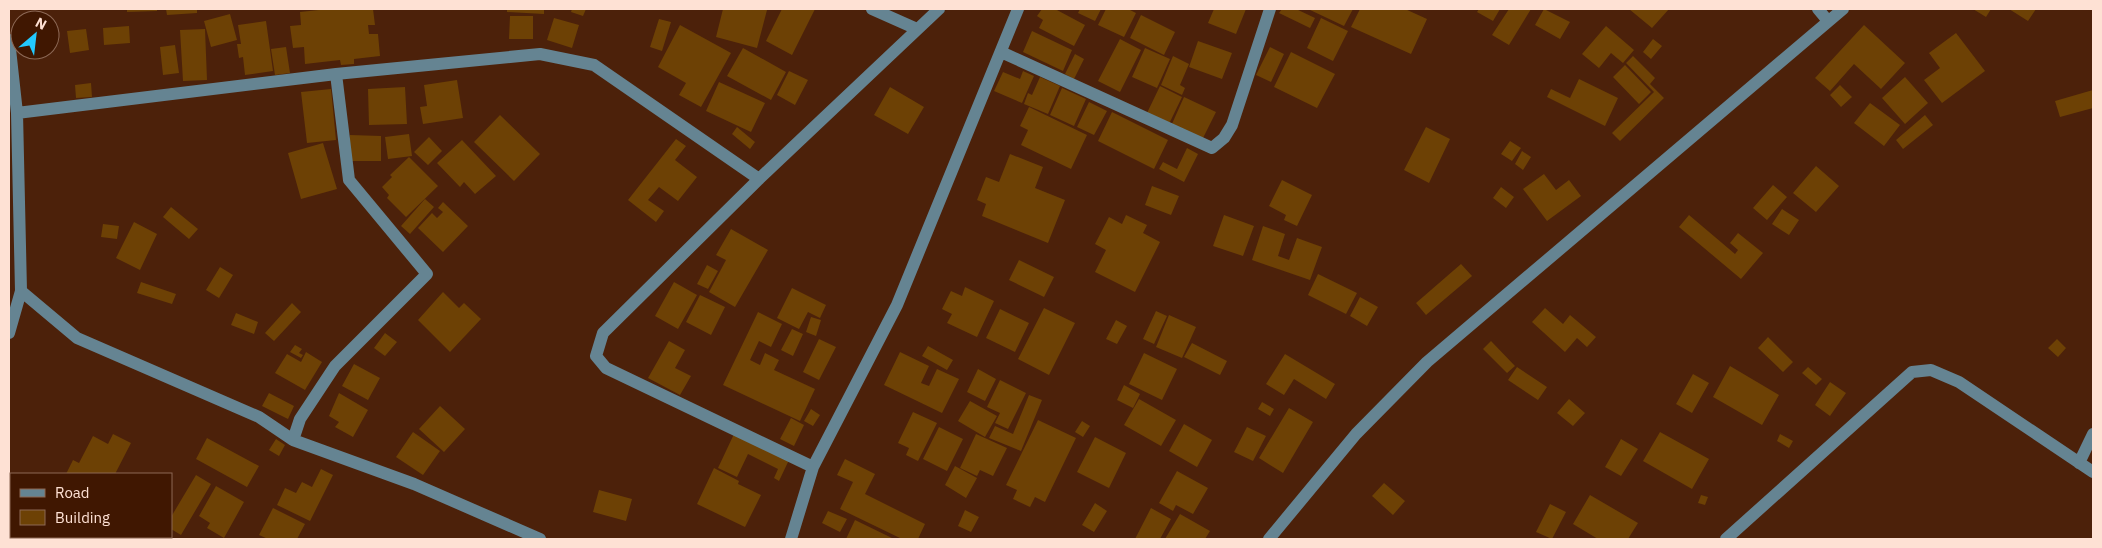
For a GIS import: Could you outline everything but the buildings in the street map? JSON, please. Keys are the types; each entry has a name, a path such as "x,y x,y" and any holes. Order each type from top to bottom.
{"street":[{"path":"872,9 917,29"},
{"path":"814,467 606,368 596,356 603,333 759,179 938,9"},
{"path":"791,539 814,467 897,306 1018,9"},
{"path":"1001,52 1212,148 1224,138 1232,125 1270,9"},
{"path":"1818,9 1828,21"},
{"path":"1269,539 1356,434 1427,362 1843,9"},
{"path":"9,40 17,113 20,291 9,333"},
{"path":"17,113 336,74 540,54 594,65 759,179"},
{"path":"293,440 300,419 335,366 427,274 349,180 336,74"},
{"path":"20,291 77,338 259,417 293,440 414,484 540,539"},
{"path":"1726,539 1912,372 1931,370 1959,382 2093,472"},
{"path":"2079,463 2093,434"}]}
